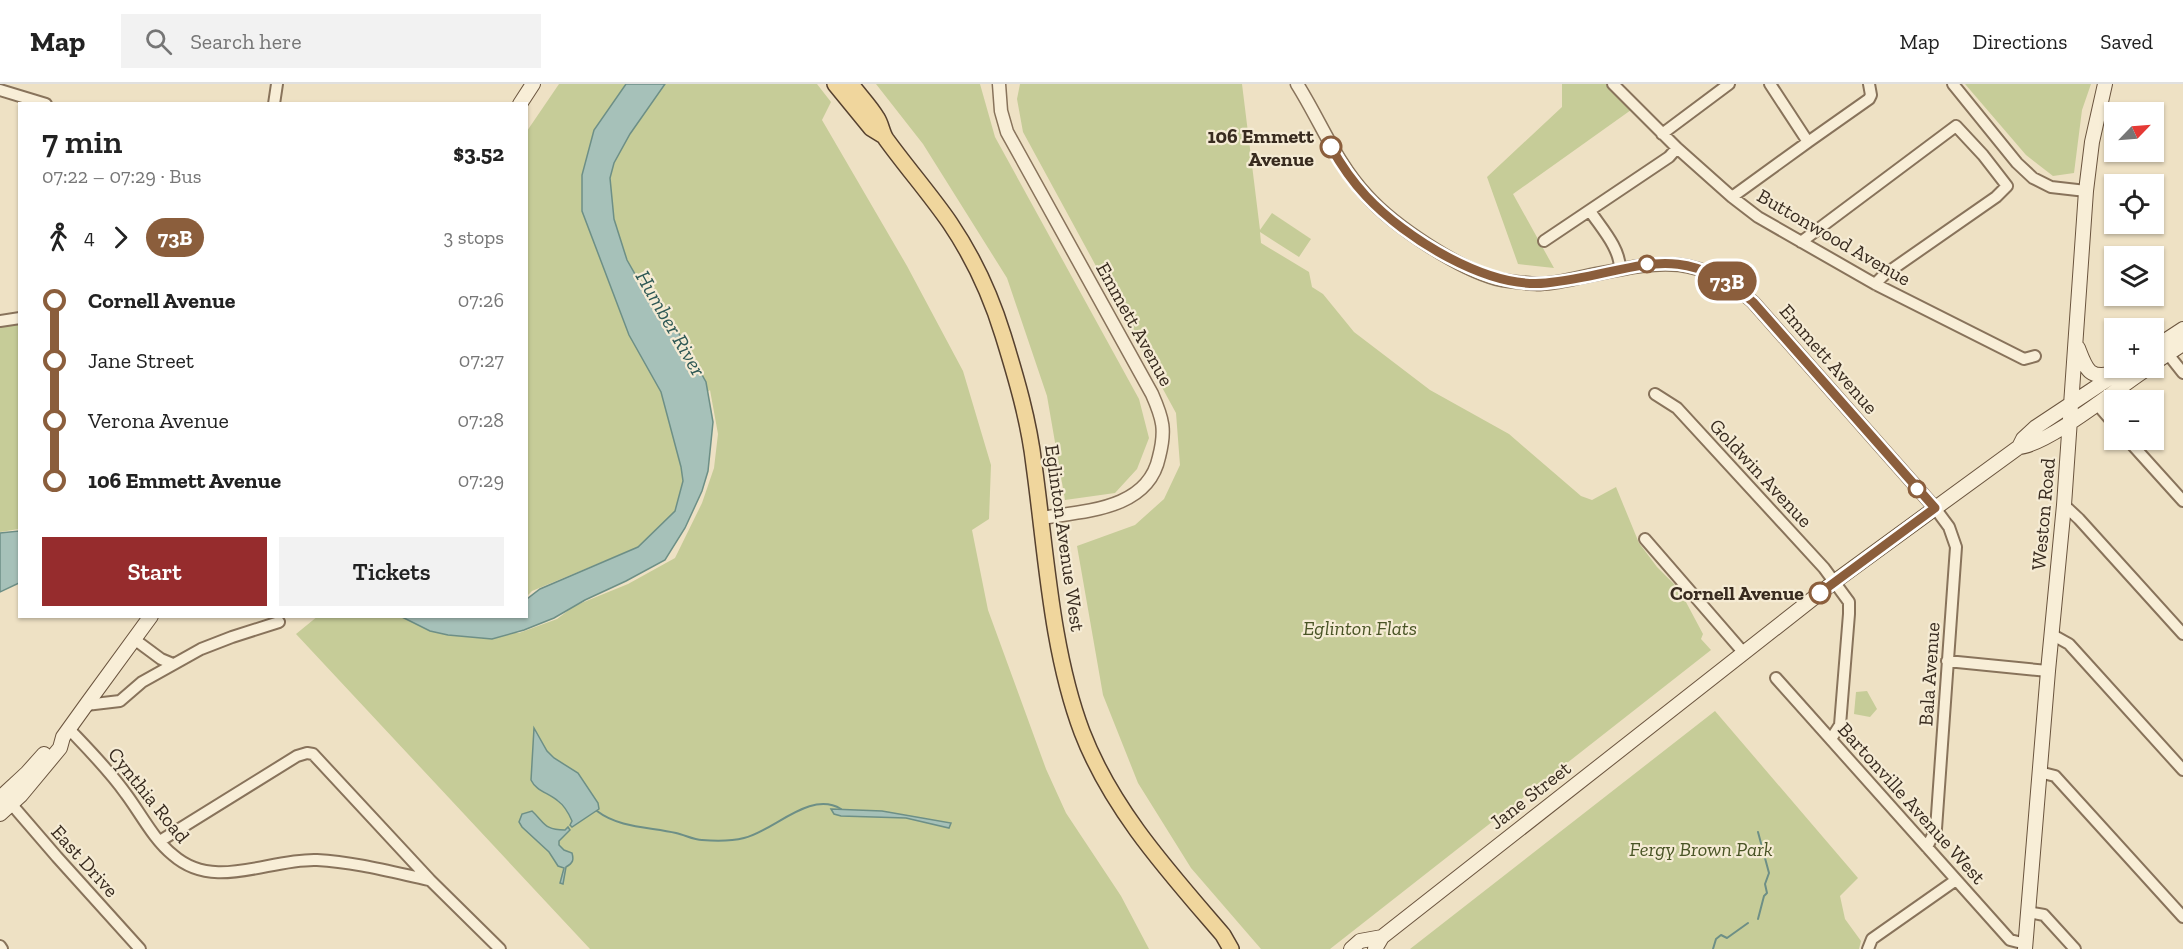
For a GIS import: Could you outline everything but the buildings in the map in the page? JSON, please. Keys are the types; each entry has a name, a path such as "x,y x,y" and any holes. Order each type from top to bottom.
{"main road":[{"path":"521,102 533,84"},
{"name":"Eglinton Avenue West","path":"835,84 878,128"},
{"name":"Eglinton Avenue West","path":"850,84 878,128 950,223 972,259 1003,334 1021,400 1034,462 1060,654 1082,731 1094,760 1111,792 1140,835 1232,949"},
{"name":"Weston Road","path":"2025,946 2064,505 2086,191 2092,142 2105,84"},
{"path":"2164,345 2183,329"},
{"path":"2076,341 2085,367 2100,376 2104,375"},
{"path":"2164,347 2183,344"},
{"name":"Jane Street","path":"1351,949 1360,941 1378,943 1743,652 1834,582 2019,447 2023,439 2036,427 2111,378"},
{"name":"Jane Street","path":"2019,447 2029,446 2133,378"},
{"path":"0,814 5,799 60,748 66,733 150,618"},
{"name":"Eglinton Avenue West","path":"1223,935 1244,949"}],"street":[{"path":"274,102 277,84"},
{"name":"Emmett Avenue","path":"999,84 1001,111 1006,132 1152,394 1164,428 1164,438 1154,472 1138,492 1114,505 1041,518"},
{"name":"Emmett Avenue","path":"1297,84 1341,163 1366,196 1404,229 1460,263 1496,279 1538,284 1650,264 1683,264 1708,271 1734,285 1753,302 1935,508"},
{"name":"Buttonwood Avenue","path":"1613,84 1677,148 1758,217 1875,284 2024,359 2035,356"},
{"path":"1662,134 1729,84"},
{"path":"1770,84 1808,142"},
{"path":"1732,197 1869,99 1871,95 1869,84"},
{"path":"1953,84 2017,163 2033,178 2051,187 2086,191"},
{"path":"0,90 39,102"},
{"path":"1801,242 1956,126 2007,186 1996,197 1884,275 1875,284"},
{"path":"1544,241 1669,157 1677,148"},
{"path":"1590,212 1616,250 1620,259 1620,269"},
{"path":"0,321 18,318"},
{"path":"2164,351 2183,373"},
{"name":"Goldwin Avenue","path":"1655,394 1677,408 1824,568 1834,582"},
{"path":"2096,403 2104,412"},
{"path":"2137,450 2183,501"},
{"path":"2064,505 2183,634"},
{"name":"Bala Avenue","path":"1927,847 1936,829 1956,547 1949,527 1935,508"},
{"path":"1645,539 1743,652"},
{"path":"1831,739 1840,725 1849,614 1849,602 1834,582"},
{"path":"86,705 120,701 141,682 173,664 214,644 279,622"},
{"path":"2051,634 2068,644 2183,770"},
{"path":"134,639 160,659 173,664"},
{"path":"1947,661 2048,671"},
{"name":"Bartonville Avenue West","path":"1776,678 2010,940 2025,946"},
{"name":"Cynthia Road","path":"66,733 110,773 173,856 207,872 232,873 278,864 316,860 358,865 430,880"},
{"path":"160,841 297,756 307,753 317,758 430,880 500,949"},
{"path":"2039,772 2055,776 2183,917"},
{"name":"East Drive","path":"5,799 140,949"},
{"path":"1868,949 1872,939 1956,880"},
{"path":"2028,912 2044,915 2075,949"}],"green space":[{"path":"559,84 817,84 831,102 822,120 907,266 963,371 991,465 989,519 972,530 988,610 1046,769 1066,813 1121,896 1149,949 590,949 296,634 316,618 414,618 476,633 519,633 557,619 574,606 628,584 675,558 702,503 714,468 718,434 710,390 674,415 686,481 675,511 638,547 532,591 528,595 528,130"},
{"path":"876,84 980,84 995,137 1139,399 1149,438 1137,469 1115,493 1065,500 1047,396 1007,278 923,144"},
{"name":"Eglinton Flats","path":"1020,84 1242,84 1260,230 1272,213 1311,239 1299,257 1260,232 1261,243 1309,272 1312,287 1323,294 1354,332 1430,390 1509,434 1581,496 1592,500 1616,487 1639,543 1657,567 1679,589 1703,634 1701,639 1711,650 1330,949 1261,949 1191,868 1138,783 1103,695 1077,546 1135,525 1164,499 1180,465 1176,413 1023,132 1017,99"},
{"path":"1562,84 1607,84 1631,110 1513,194 1554,268 1518,264 1487,177 1562,107"},
{"path":"1965,84 2091,84 2082,110 2074,173 2053,176 2026,155"},
{"path":"18,323 18,529 0,532 0,327"},
{"path":"1867,691 1877,709 1870,717 1854,714 1856,692"},
{"name":"Fergy Brown Park","path":"1715,711 1858,878 1840,896 1845,919 1861,941 1859,949 1410,949"}],"water":[{"name":"Humber River","path":"626,84 665,84 630,134 614,163 610,178 614,219 627,260 639,281 673,323 706,382 713,422 708,471 702,491 685,528 665,560 626,581 585,600 554,618 492,639 430,631 404,618 528,618 528,598 540,589 638,547 675,511 683,481 661,392 629,335 582,211 582,175 594,130"},
{"path":"18,531 18,583 0,592 0,533"},
{"path":"534,728 547,751 578,773 598,803 599,809 572,827 570,825 572,821 563,805 536,787 531,780"},
{"path":"831,809 882,811 951,823 949,828 906,818 841,816 834,814"},
{"path":"532,811 553,829 565,830 568,827 570,830 559,841 559,845 572,853 573,858 572,863 566,867 563,884 560,883 564,868 558,866 549,852 519,822 522,814"}],"waterway":[{"path":"597,811 625,824 676,833 699,840 718,841 739,839 756,834 805,808 829,805 841,809"},
{"path":"1758,832 1769,873 1765,884 1767,893 1764,896 1758,919"},
{"path":"1713,949 1716,939 1721,935 1727,938 1748,923"}],"bus line":[{"name":"73B","path":"1331,147 1354,182 1390,218 1421,240 1482,274 1496,279 1538,284 1564,281 1633,266 1683,264 1718,276 1734,285 1753,302 1935,508 1820,593"}],"place":[{"name":"106 Emmett Avenue","path":"1331,147"},
{"name":"Cornell Avenue","path":"1820,593"}]}
